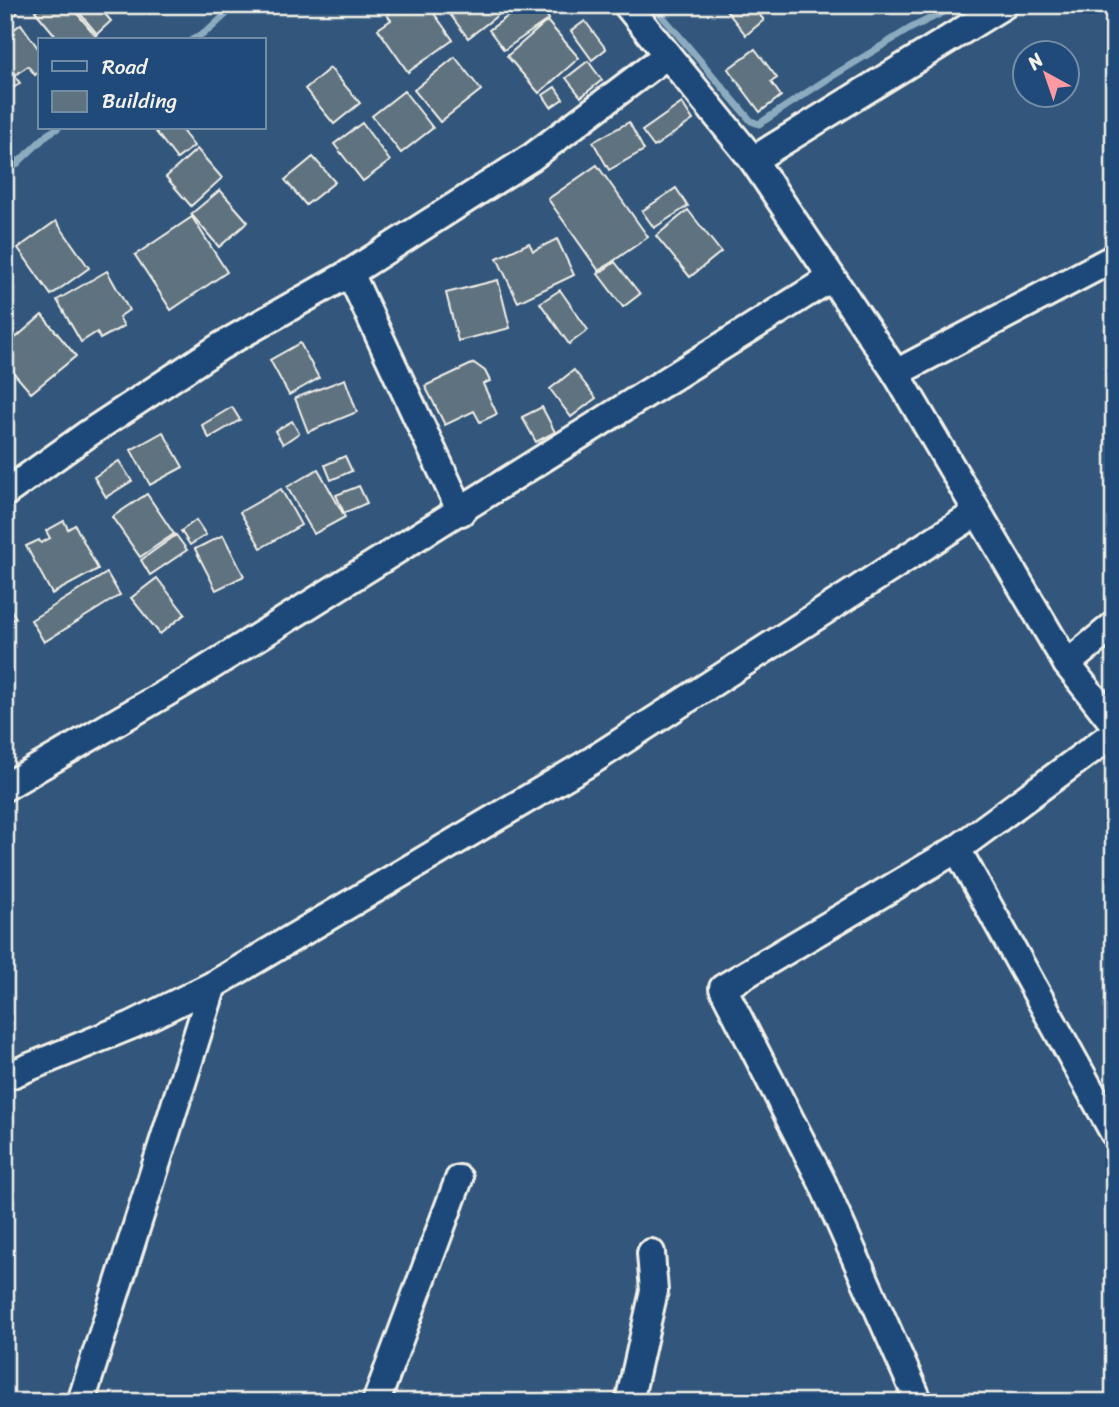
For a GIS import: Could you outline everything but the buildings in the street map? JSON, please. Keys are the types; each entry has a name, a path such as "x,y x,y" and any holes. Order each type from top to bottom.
{"street":[{"path":"627,5 753,160 896,373 1067,664 1114,724"},
{"path":"753,160 1004,5"},
{"path":"5,493 89,433 221,346 350,273 532,157 667,55"},
{"path":"896,373 1114,258"},
{"path":"350,273 460,512"},
{"path":"5,787 197,675 831,278"},
{"path":"5,1077 132,1025 214,985 593,760 976,513"},
{"path":"1067,664 1114,625"},
{"path":"919,1402 822,1182 723,988 957,849 1114,733"},
{"path":"957,849 1114,1133"},
{"path":"81,1402 214,985"},
{"path":"376,1402 460,1179"},
{"path":"629,1402 654,1291 651,1253"}],"waterway":[{"path":"195,38 210,29 236,5"},
{"path":"653,5 751,121 759,124 911,28 958,5"},
{"path":"5,175 55,130"},
{"path":"5,149 18,163"}]}
